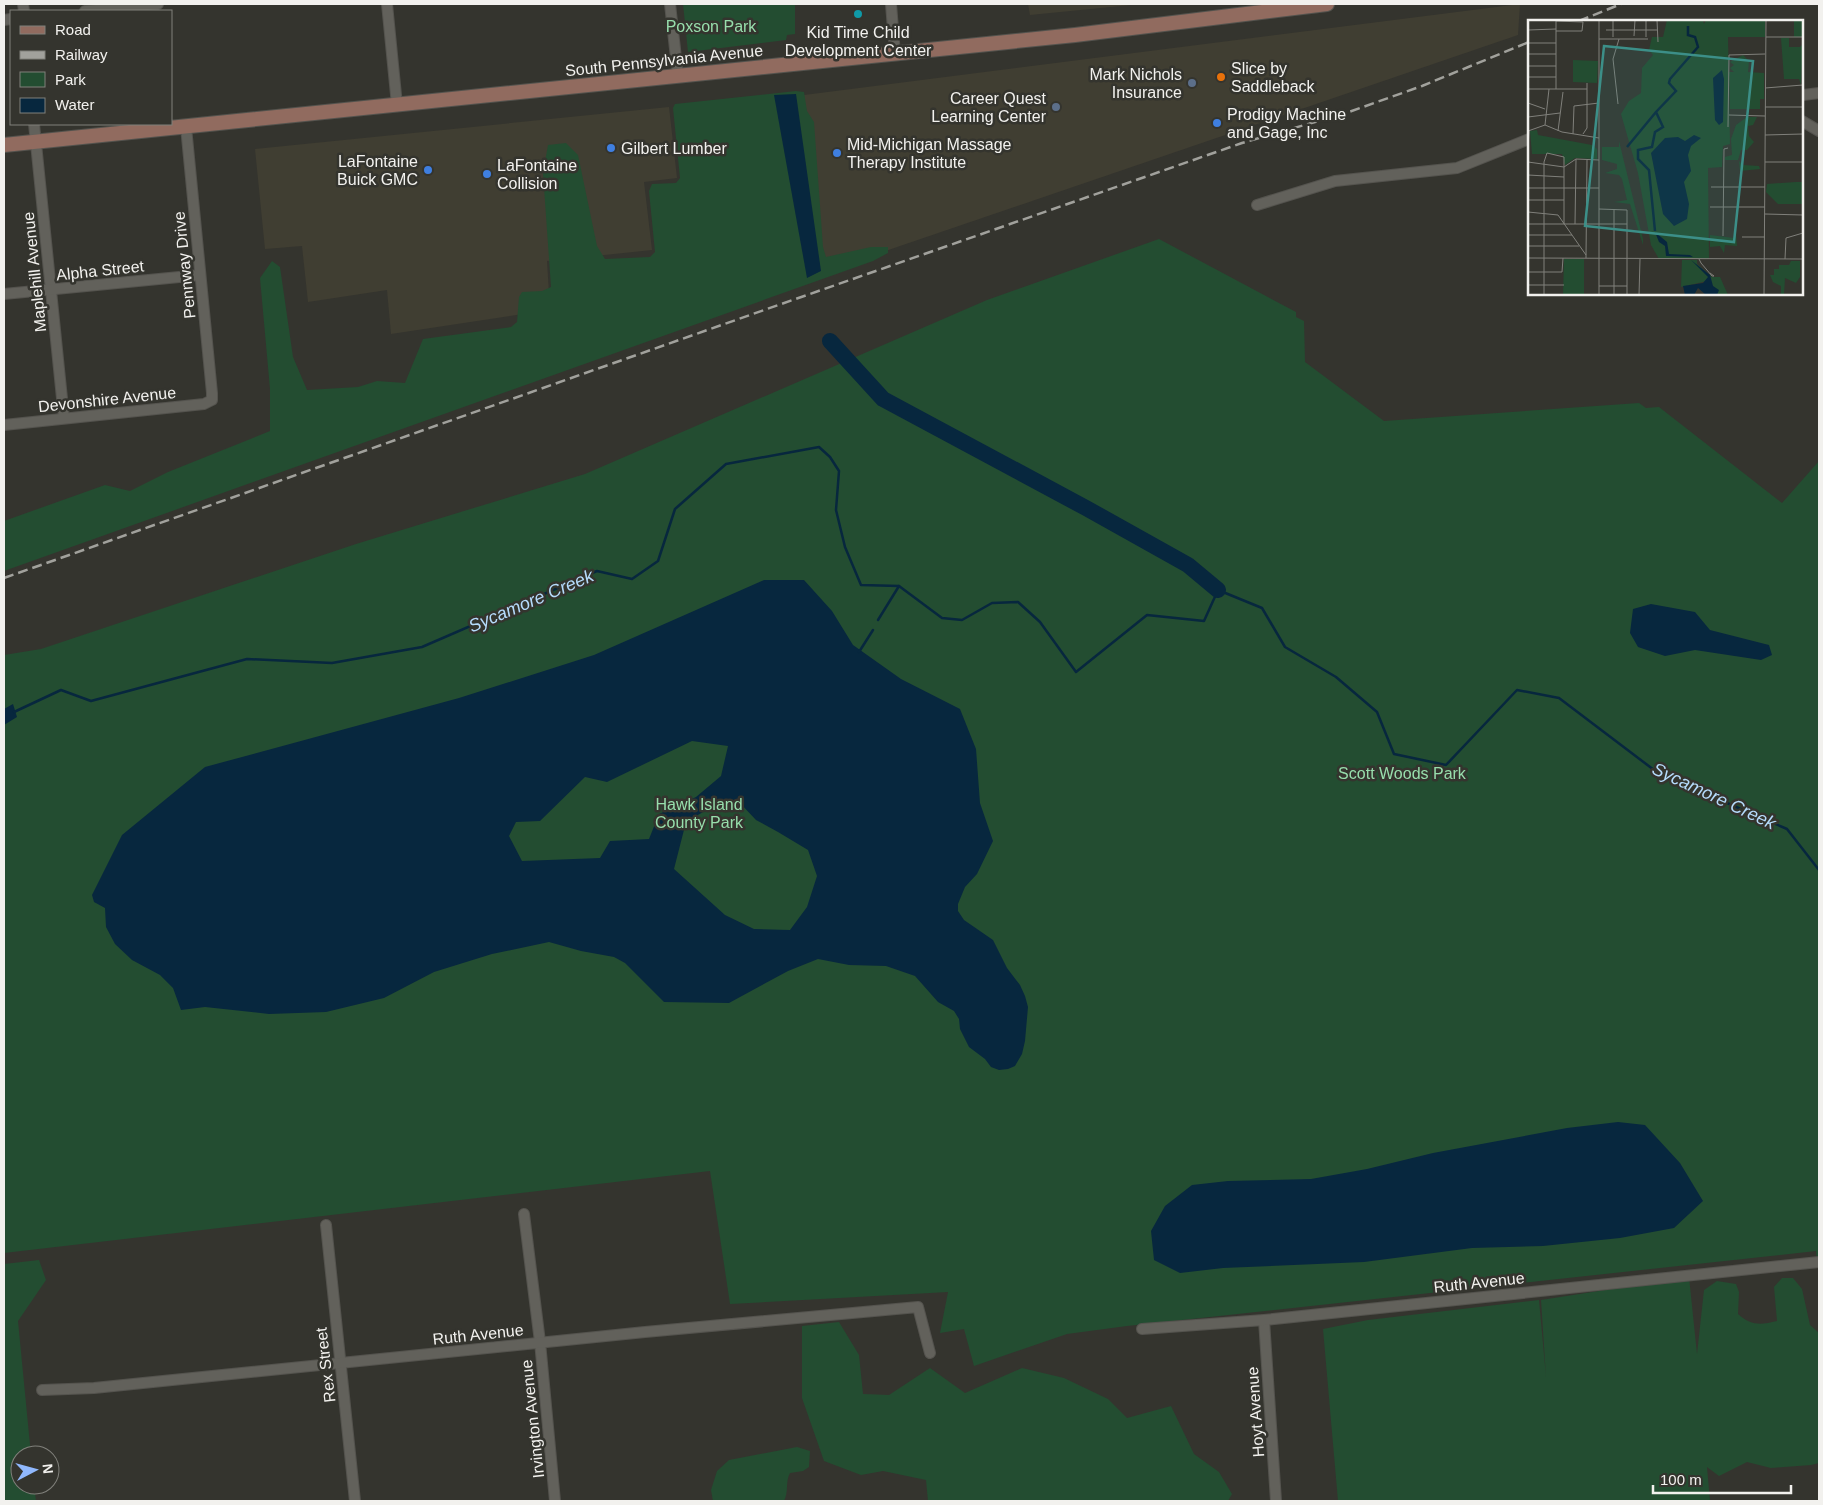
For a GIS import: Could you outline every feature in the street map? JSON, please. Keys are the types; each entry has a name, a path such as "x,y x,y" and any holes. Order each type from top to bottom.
{"main road":[{"name":"South Pennsylvania Avenue","path":"4,145 1138,29 1244,9 1327,4"}],"street":[{"path":"95,10 158,4"},
{"path":"387,4 397,105"},
{"path":"670,4 678,76"},
{"path":"891,4 895,54"},
{"path":"1803,95 1819,93"},
{"path":"1803,122 1819,131"},
{"name":"Maplehill Avenue","path":"34,125 64,418"},
{"name":"Pennway Drive","path":"186,127 212,400"},
{"path":"1256,205 1335,181 1457,168 1528,139"},
{"name":"Alpha Street","path":"4,294 200,274"},
{"name":"Devonshire Avenue","path":"4,424 204,404 212,400"},
{"name":"Irvington Avenue","path":"524,1214 540,1342 555,1501"},
{"name":"Rex Street","path":"326,1225 355,1501"},
{"name":"Ruth Avenue","path":"1142,1329 1264,1320 1819,1262"},
{"name":"Ruth Avenue","path":"42,1390 103,1387 540,1342 918,1307 930,1353"},
{"name":"Hoyt Avenue","path":"1264,1320 1276,1501"}],"shaded area":[{"path":"1028,4 1141,4 1030,15"},
{"path":"1520,4 1518,35 818,274 765,100"},
{"path":"669,107 677,178 644,182 652,250 547,261 550,310 391,334 387,290 308,302 302,246 265,249 255,149"}],"green space":[{"name":"Poxson Park","path":"683,4 795,4 795,34 787,35 786,40 688,52"},
{"path":"796,91 804,92 807,111 814,122 823,247 826,257 871,247 888,247 888,253 873,261 4,571 4,521 105,485 130,491 168,472 270,431 270,389 260,278 272,261 280,267 293,357 307,390 358,387 377,381 405,383 423,339 511,327 517,322 519,297 522,292 542,291 551,287 543,173 548,145 566,143 578,155 597,246 605,259 650,257 655,252 649,191 652,184 676,183 680,178 673,108 675,104"},
{"path":"1159,239 1296,312 1296,317 1304,321 1305,362 1384,421 1639,403 1646,408 1659,407 1782,503 1819,461 1819,1262 1817,1262 1816,1251 1127,1326 1067,1334 974,1366 964,1329 940,1333 948,1292 730,1304 710,1171 4,1253 4,655 41,649 356,544 585,474 987,300"},
{"path":"39,1260 46,1280 18,1321 30,1445 10,1445 10,1495 35,1495 36,1501 4,1501 4,1264"},
{"path":"1689,1277 1697,1354 1704,1290 1717,1281 1736,1284 1739,1292 1738,1314 1747,1321 1756,1324 1777,1321 1774,1287 1782,1278 1793,1278 1802,1289 1810,1325 1819,1333 1819,1463 1771,1468 1747,1462 1719,1476 1707,1467 1710,1501 1338,1501 1323,1329 1368,1320 1539,1300 1546,1377 1541,1300"},
{"path":"839,1322 859,1355 863,1394 889,1395 930,1368 965,1393 1022,1368 1064,1378 1108,1399 1127,1418 1171,1406 1194,1454 1219,1472 1232,1494 1228,1501 928,1501 926,1480 883,1471 861,1475 824,1461 802,1398 802,1326"},
{"path":"797,1447 810,1451 809,1467 803,1471 790,1473 784,1501 713,1501 711,1490 717,1471 729,1460"}],"water":[{"path":"796,94 821,271 807,278 774,95"},
{"path":"764,580 804,580 832,611 853,645 901,679 960,709 976,749 980,803 993,841 977,874 965,887 958,904 958,911 964,920 993,940 1007,968 1020,985 1025,996 1028,1007 1025,1041 1022,1054 1015,1066 999,1070 991,1067 985,1059 969,1047 960,1029 959,1019 954,1011 938,1002 915,976 886,966 849,965 818,959 788,971 729,1003 664,1002 625,963 614,957 581,951 549,942 492,954 434,972 384,998 326,1012 269,1014 205,1007 181,1010 173,988 160,975 132,960 115,944 106,927 105,908 94,902 92,895 122,835 205,767 459,698 594,655","holes":["692,741 728,746 721,776 696,797 659,814 649,839 610,841 600,858 522,861 509,836 516,822 540,821 585,777 607,782","739,802 756,820 808,850 817,876 807,907 790,930 754,929 725,915 674,869 686,822 703,812"]},
{"path":"1651,604 1695,612 1710,630 1769,645 1772,655 1761,660 1695,650 1665,656 1638,647 1630,633 1633,609"},
{"path":"13,704 17,717 4,725 4,709"},
{"path":"1618,1122 1645,1125 1680,1163 1703,1201 1674,1228 1620,1238 1543,1246 1472,1248 1364,1262 1223,1268 1180,1273 1154,1260 1151,1231 1165,1206 1192,1185 1228,1181 1311,1179 1367,1169 1433,1153 1567,1128"}],"waterway":[{"path":"830,341 883,399 1188,565 1218,590"},
{"name":"Sycamore Creek","path":"14,712 61,690 91,701 247,659 332,663 422,647 597,571 632,579 658,561 675,509 726,464 819,447 830,457 839,471 836,510 845,547 861,585 899,586 942,618 962,620 992,603 1018,602 1040,622 1076,672 1147,615 1204,621 1218,590 1262,608 1285,647 1336,677 1377,712 1394,754 1446,765 1517,690 1559,698 1658,773 1787,829 1819,870"},
{"path":"878,620 899,586"},
{"path":"859,652 873,630"}],"railway":[{"path":"1581,20 1621,4"},
{"path":"4,578 1242,143 1346,113 1422,86 1528,42"}],"place":[{"name":"Kid Time Child Development Center","path":"858,14"},
{"name":"Slice by Saddleback","path":"1221,77"},
{"name":"Mark Nichols Insurance","path":"1192,83"},
{"name":"Career Quest Learning Center","path":"1056,107"},
{"name":"Prodigy Machine and Gage, Inc","path":"1217,123"},
{"name":"Gilbert Lumber","path":"611,148"},
{"name":"Mid-Michigan Massage Therapy Institute","path":"837,153"},
{"name":"LaFontaine Buick GMC","path":"428,170"},
{"name":"LaFontaine Collision","path":"487,174"}],"park label":[{"name":"Scott Woods Park","path":"1402,773"},
{"name":"Hawk Island County Park","path":"699,813"}]}
